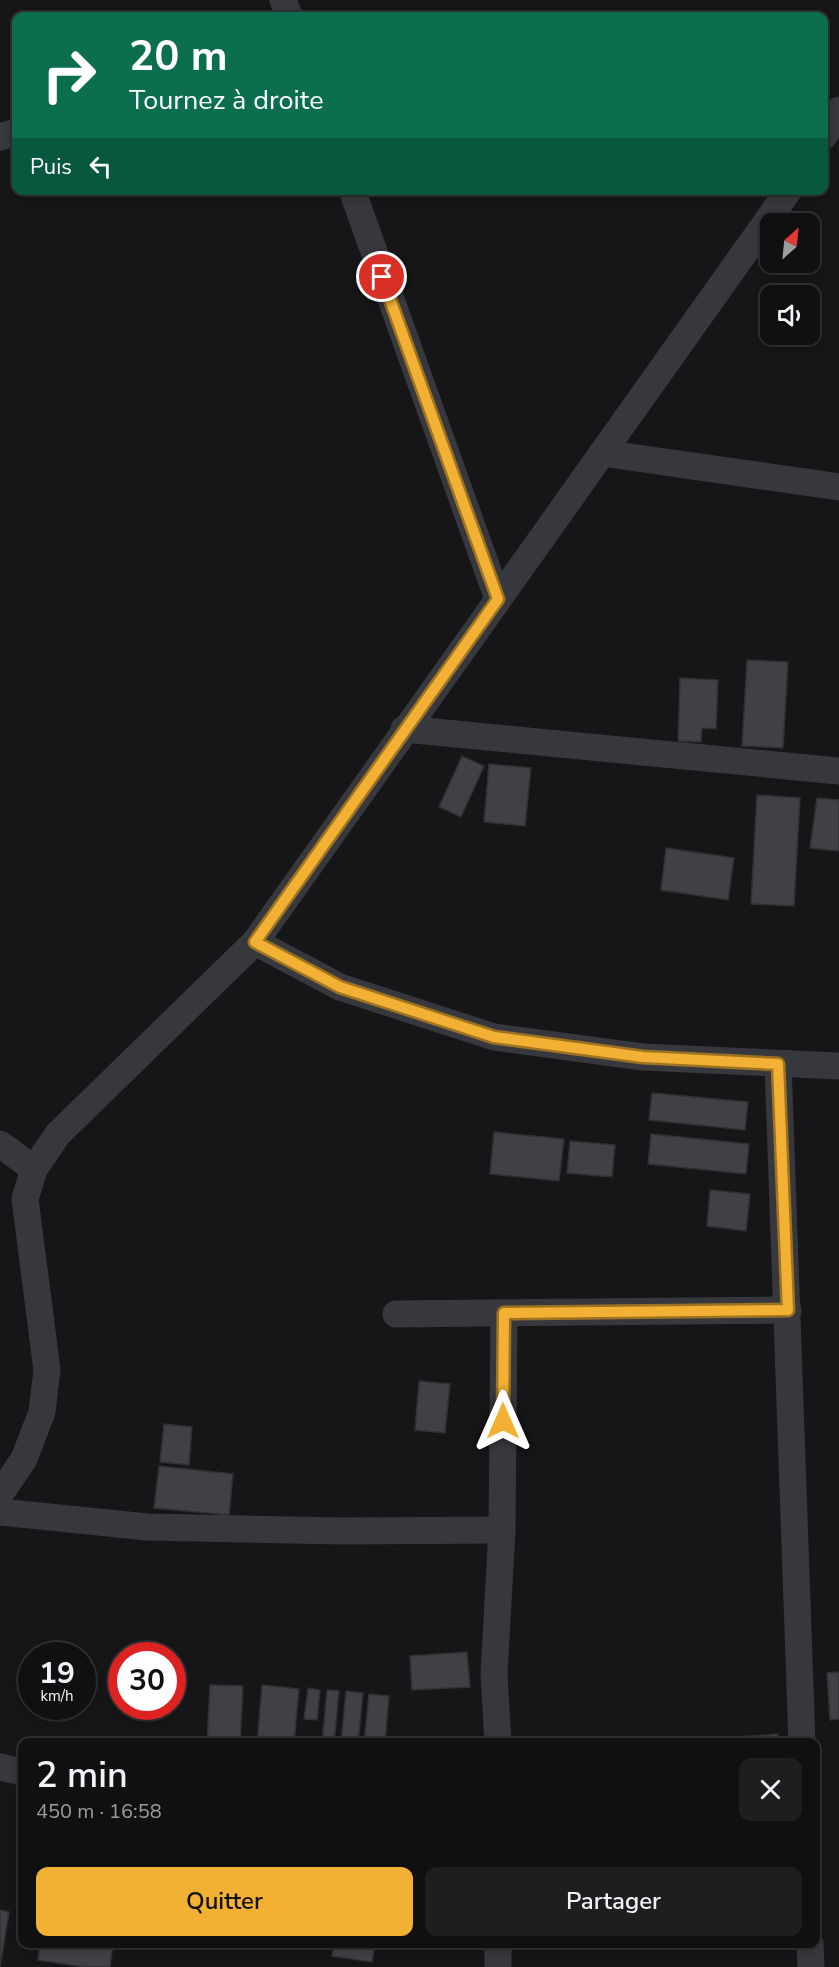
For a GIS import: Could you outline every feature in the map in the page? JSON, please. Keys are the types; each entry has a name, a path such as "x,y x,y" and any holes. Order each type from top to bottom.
{"street":[{"path":"828,129 839,110"},
{"path":"354,195 498,599"},
{"path":"0,1494 24,1458 42,1412 47,1370 25,1199 34,1169 58,1134 255,942 404,729 785,195"},
{"path":"602,453 839,487"},
{"path":"404,729 839,771"},
{"path":"255,942 340,987 494,1037 643,1057 839,1066"},
{"path":"778,1064 802,1738"},
{"path":"0,1144 34,1169"},
{"path":"396,1314 788,1310"},
{"path":"498,1738 494,1674 502,1530 504,1313"},
{"path":"0,1512 147,1527 341,1531 502,1530"},
{"path":"0,1767 18,1771"},
{"path":"498,1948 498,1967"},
{"path":"810,1948 811,1967"}],"building":[{"path":"747,660 788,662 783,748 742,746"},
{"path":"680,678 718,680 716,729 702,728 701,742 678,741"},
{"path":"462,756 484,766 461,817 439,807"},
{"path":"489,764 531,768 525,826 484,822"},
{"path":"757,795 800,798 794,906 751,904"},
{"path":"817,798 839,800 839,851 810,848"},
{"path":"666,848 734,858 728,900 661,890"},
{"path":"652,1093 748,1102 745,1130 649,1120"},
{"path":"494,1132 564,1139 559,1181 490,1174"},
{"path":"651,1134 749,1144 746,1174 648,1164"},
{"path":"570,1141 615,1145 612,1177 567,1173"},
{"path":"710,1190 750,1194 746,1231 707,1226"},
{"path":"419,1381 450,1384 445,1433 415,1430"},
{"path":"164,1424 192,1427 189,1465 160,1462"},
{"path":"159,1466 233,1474 229,1515 154,1508"},
{"path":"467,1652 470,1687 412,1690 410,1656"},
{"path":"839,1672 839,1719 830,1720 827,1673"},
{"path":"210,1685 243,1686 240,1738 207,1738"},
{"path":"262,1685 299,1689 294,1738 257,1738"},
{"path":"308,1688 320,1690 317,1720 304,1719"},
{"path":"327,1690 339,1691 334,1738 322,1738"},
{"path":"346,1691 363,1693 358,1738 341,1738"},
{"path":"369,1694 389,1696 385,1738 365,1738"},
{"path":"778,1734 778,1738 723,1738"},
{"path":"0,1910 9,1912 0,1967"},
{"path":"40,1948 112,1948 110,1967 84,1967 38,1960"},
{"path":"333,1948 374,1948 372,1962 332,1956"}],"route":[{"path":"382,277 498,599 255,942 340,987 494,1037 643,1057 778,1064 788,1310 504,1313 503,1421"}]}
